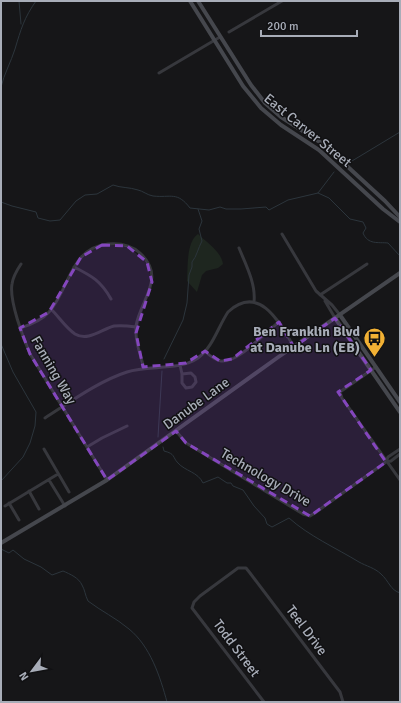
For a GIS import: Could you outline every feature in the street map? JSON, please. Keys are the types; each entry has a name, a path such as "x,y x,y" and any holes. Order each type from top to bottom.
{"street":[{"name":"East Carver Street","path":"190,1 248,93 260,108 282,126 319,150 400,222"},
{"name":"East Carver Street","path":"198,1 255,90 269,106 281,117 323,144 400,217"},
{"path":"229,32 282,1"},
{"path":"159,73 220,37"},
{"path":"282,234 309,281 320,295 332,305 340,315 400,402"},
{"path":"20,328 34,323 51,310 74,267 84,254 93,247 102,245 123,245 141,254 149,265 152,282 136,327 138,345 144,368"},
{"path":"239,248 251,280 254,291 254,302"},
{"name":"Fanning Way","path":"21,264 13,277 11,289 23,340 30,354 107,480"},
{"path":"320,295 367,264"},
{"path":"74,267 95,278 104,287 111,299"},
{"name":"Danube Lane","path":"1,543 107,480 400,273"},
{"path":"324,299 335,318 400,412"},
{"path":"45,418 113,378 127,372 144,368 180,365 194,360 205,351 228,312 237,306 248,302 254,302 267,308 279,322 294,347"},
{"path":"51,310 71,330 80,336 94,335 115,326 136,327"},
{"path":"205,351 211,356 220,360 232,359 262,338 279,322"},
{"path":"180,365 184,386 186,388 192,387 196,382 195,377 191,373 182,374"},
{"path":"376,367 340,392 342,398 400,480"},
{"path":"87,447 127,426"},
{"name":"Technology Drive","path":"176,431 186,443 307,515 316,513 386,462 391,461 400,454"},
{"path":"44,449 69,492"},
{"name":"Technology Drive","path":"386,462 388,457 400,449"},
{"path":"5,506 58,474"},
{"path":"49,480 65,506"},
{"path":"29,492 39,509"},
{"path":"9,503 19,520"},
{"name":"Teel Drive","path":"192,608 194,602 200,596 238,568 246,568 340,692 343,702"},
{"name":"Todd Street","path":"192,608 264,702"}],"highlighted area":[{"path":"102,245 127,246 147,262 152,282 136,333 143,367 186,363 205,351 220,361 232,359 279,322 294,347 335,318 371,370 338,392 386,462 310,516 186,443 176,431 107,480 30,354 20,328 49,312 81,257"}],"shaded area":[{"path":"198,234 213,247 222,259 223,264 218,268 206,271 202,275 197,292 187,281 191,243"}],"waterway":[{"path":"19,1 21,24"},
{"path":"1,87 23,24 36,1"},
{"path":"352,161 400,132"},
{"path":"1,202 36,212 38,218 50,221 60,220 76,201 85,195 97,194 113,185 135,189 153,196 177,197 190,208 209,210 220,207 226,209 266,207 269,210 288,200 318,193 334,172"},
{"path":"318,193 329,198 350,219 363,222 366,228 363,233 370,241 388,243 400,256"},
{"path":"164,359 183,320 187,303 189,275 192,262 202,241 199,229 202,221 198,209"},
{"path":"1,344 13,372 36,412 35,426 30,443 23,457 1,481"},
{"path":"158,437 162,371"},
{"path":"163,447 164,451 172,455 181,466 198,476 203,483 218,477 243,490 254,506 265,518 267,524 272,527 289,518 314,536 379,572 392,588 400,593"},
{"path":"1,549 9,553 13,550 24,559 41,567 52,575 63,571 77,578 83,587 88,601 124,625 143,644 153,662 167,702"}],"place":[{"name":"Ben Franklin Blvd at Danube Ln (EB)","path":"375,358"}]}
